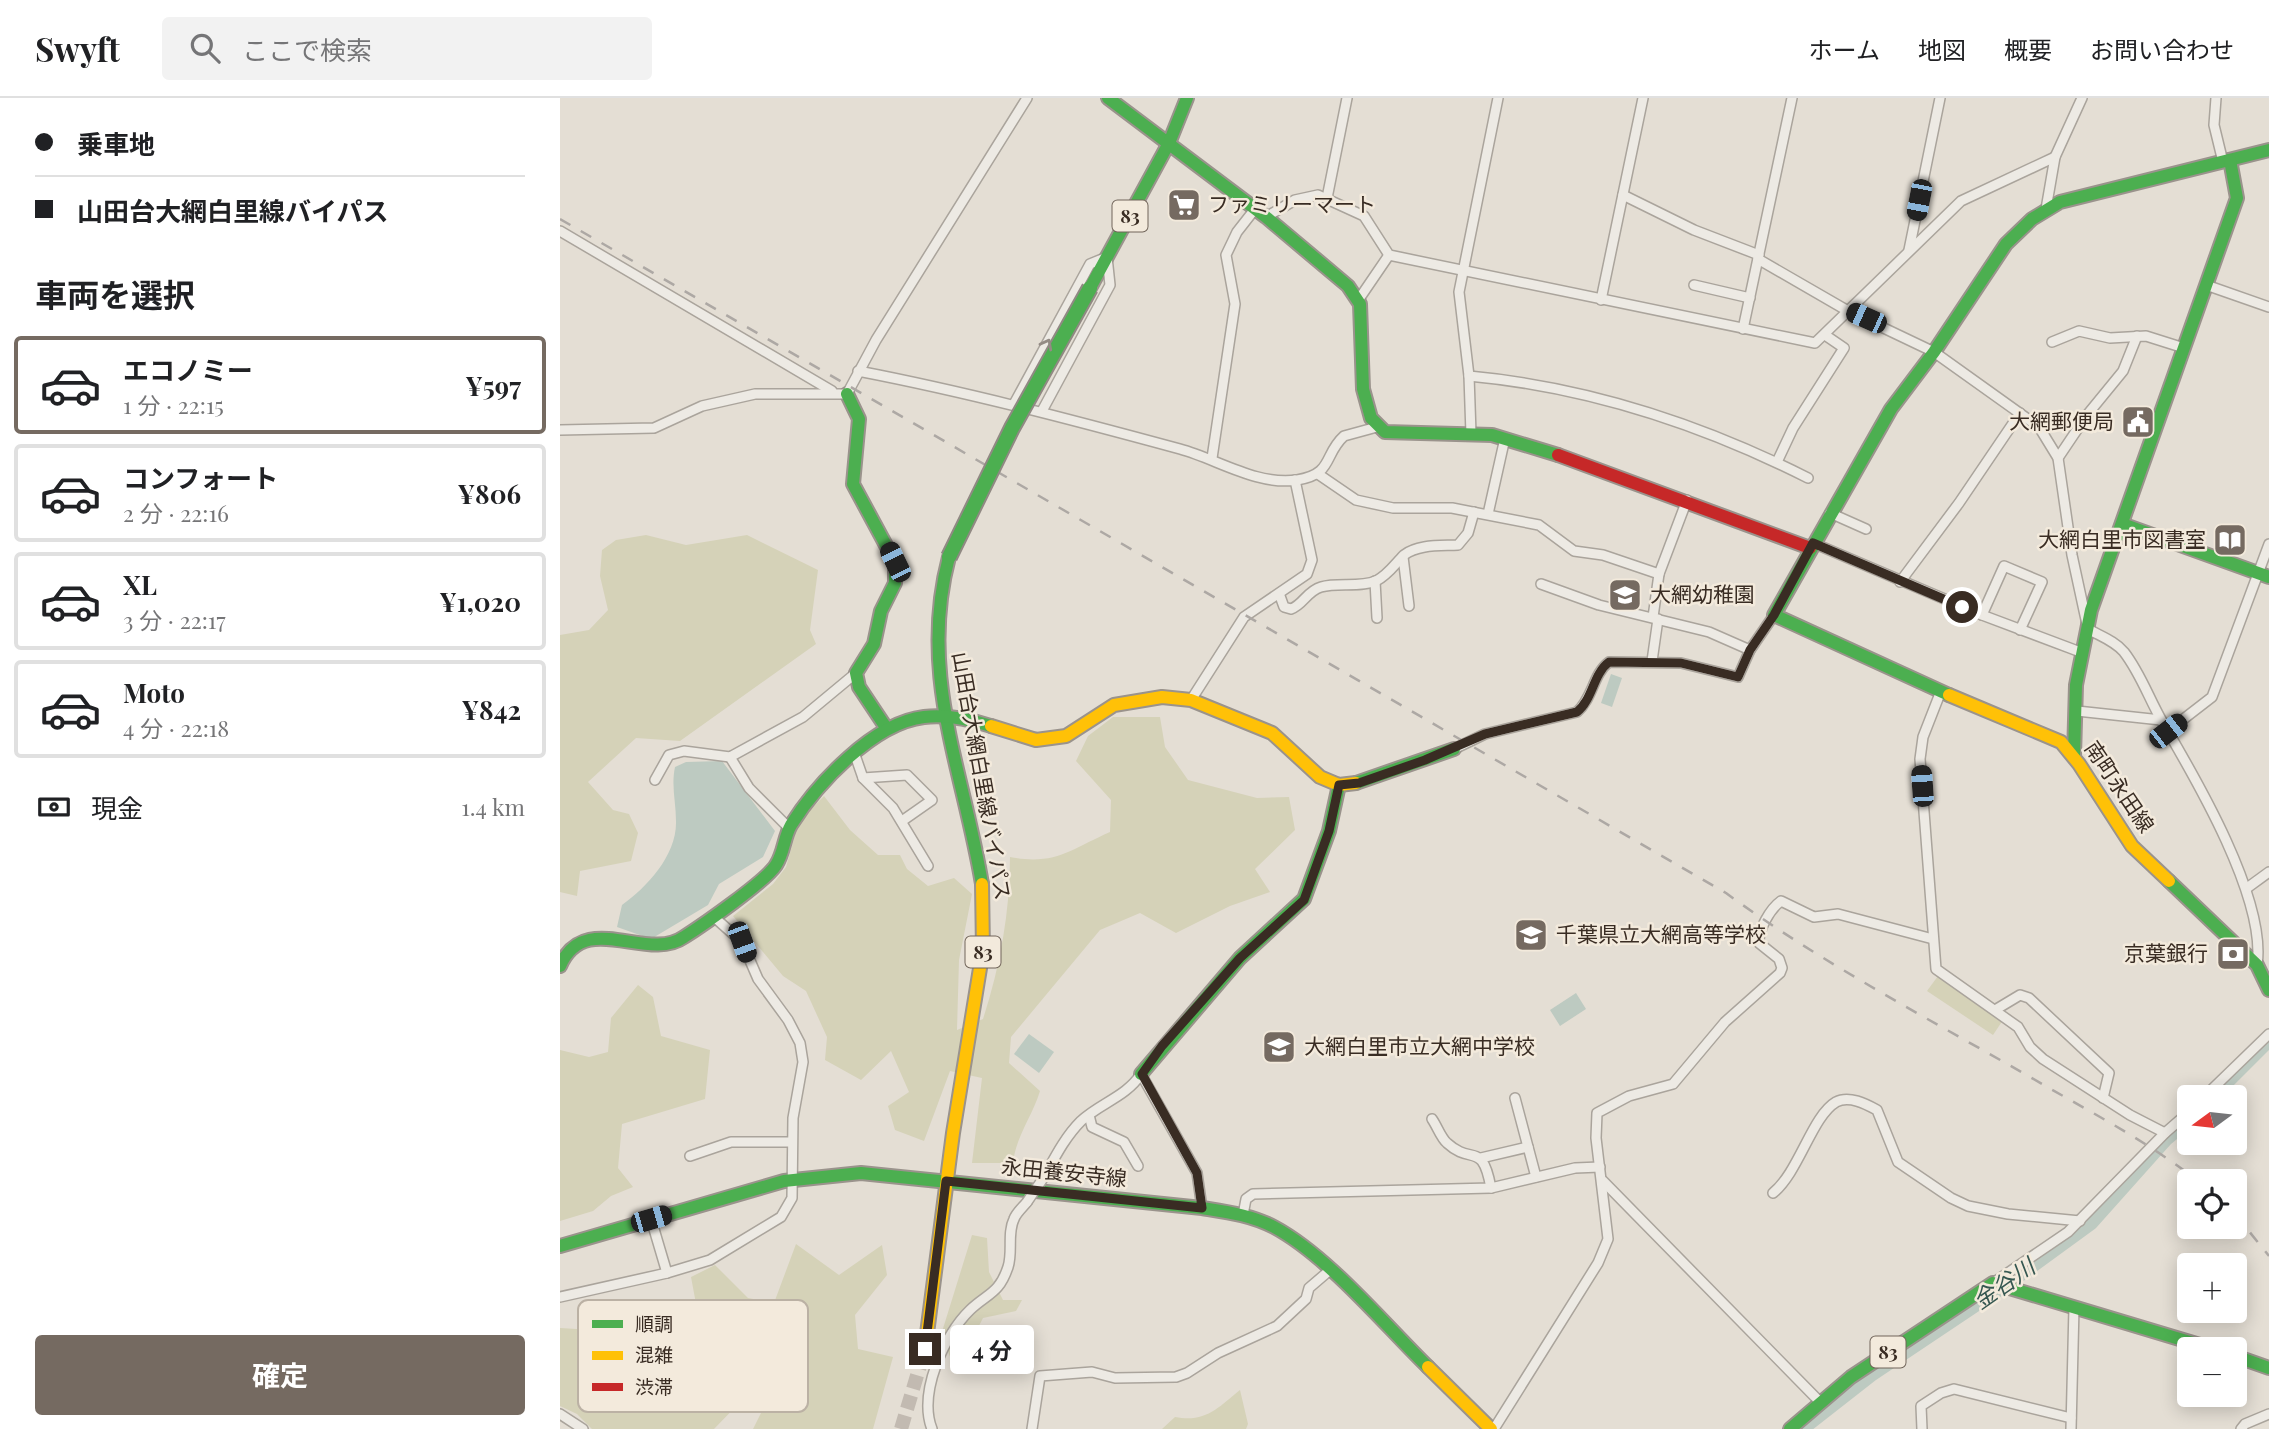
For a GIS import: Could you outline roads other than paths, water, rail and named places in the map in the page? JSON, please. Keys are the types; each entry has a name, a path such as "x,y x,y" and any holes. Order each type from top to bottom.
{"street":[{"path":"840,393 858,371 1027,98"},
{"path":"1108,98 1260,213 1348,286 1359,299"},
{"name":"山田台大網白里線バイパス","path":"925,1349 946,1181 985,937 983,886 968,802 945,717 935,622 941,577 1012,428 1169,143 1187,98"},
{"path":"1327,198 1347,98"},
{"path":"1471,434 1469,376 1460,323 1461,272 1498,98"},
{"path":"1601,300 1643,98"},
{"path":"1743,329 1792,98"},
{"path":"1909,250 1940,98"},
{"path":"2046,209 2055,157 2082,98"},
{"path":"2074,756 2076,685 2091,610 2237,198 2214,125 2216,98"},
{"path":"560,966 564,957 578,943 596,938 667,944 680,940 776,866 789,828 821,782 887,729 922,717 964,717 1036,740 1066,736 1114,705 1162,697 1191,700 1272,733 1320,777 1339,785 1359,783 1454,750 1485,734 1577,712 1586,705 1602,667 1609,662 1681,663 1738,677 1750,650 1774,615 1891,409 1934,352 2006,244 2046,209 2060,202 2269,150"},
{"path":"1212,458 1235,304 1226,255 1237,232 1260,213 1306,196 1327,198 1364,216 1389,255 1815,343 1961,201 2055,157"},
{"path":"1623,195 1694,230 1759,257 1848,311 1934,352 2039,426 2058,458 2072,555 2088,629 2122,650 2146,685 2161,720 2247,888 2263,967"},
{"path":"560,231 840,393 859,419 853,484 895,562 895,583 881,611 874,644 856,673 803,717 730,757 696,751 677,753 665,759 655,779"},
{"path":"1389,255 1359,299 1363,389 1371,418 1377,427 1385,432 1471,434 1505,438 1812,546 2082,653"},
{"path":"1014,404 1090,264 1107,257 1110,285 1042,411"},
{"path":"1694,285 1750,298"},
{"path":"2207,285 2269,307"},
{"path":"2052,342 2079,331 2110,338 2137,335 2184,348"},
{"path":"1777,462 1793,428 1844,348 1825,335"},
{"path":"2058,458 2087,415 2123,371 2137,335"},
{"path":"858,371 1042,411 1212,458 1245,475 1295,480 1318,474 1328,464 1344,436 1377,427"},
{"path":"1469,376 1529,382 1614,400 1777,462 1808,478"},
{"path":"560,430 654,428 702,406 755,394 840,393"},
{"path":"1900,582 1959,503 2020,413"},
{"path":"1488,514 1505,438"},
{"path":"1318,474 1356,500 1393,508 1452,508 1539,525 1574,551 1603,555 1659,573"},
{"path":"1191,700 1244,617 1280,596 1307,574 1312,560 1295,480"},
{"path":"1652,661 1659,573 1686,500"},
{"path":"1280,596 1284,607 1291,610 1299,607 1307,595 1320,587 1375,581 1386,575 1403,557 1419,548 1458,545 1468,533 1474,512"},
{"path":"1830,513 1866,529"},
{"path":"2122,524 2264,575"},
{"path":"2168,731 2212,697 2264,575 2269,544"},
{"path":"1403,557 1409,606"},
{"path":"1982,615 2004,566 2042,582 2020,630"},
{"path":"1375,581 1377,618"},
{"path":"1541,584 1599,606 1709,632 1750,650"},
{"name":"南町永田線","path":"1774,615 2060,742 2074,756 2132,846 2263,967 2269,990"},
{"path":"856,673 859,687 887,729"},
{"path":"1941,691 1923,737 1920,759 1936,969 2018,1027 2030,1047 2043,1059 2103,1098 2165,1133"},
{"path":"2077,711 2161,720"},
{"path":"855,755 863,778 902,821 929,866"},
{"path":"730,757 749,788 789,828"},
{"path":"863,778 907,775 924,789 932,800 902,821"},
{"path":"932,1429 928,1406 940,1358 956,1328 971,1309 995,1293 1009,1266 1013,1219 1044,1177 1062,1144 1089,1115 1131,1088 1162,1046 1240,958 1304,900 1329,831 1339,785"},
{"path":"2247,888 2269,872"},
{"path":"1493,1429 1598,1263 1608,1239 1596,1138 1597,1113 1629,1096 1673,1084 1725,1022 1780,973 1782,968 1779,959 1759,943 1758,936 1774,906 1781,901 1814,916 1838,914 1933,939"},
{"path":"560,1297 667,1273 710,1259 780,1217 792,1198 793,1118 802,1075 800,1043 788,1020 758,979 742,942 713,917"},
{"path":"1995,1010 2020,995 2029,998 2109,1073 2103,1098"},
{"path":"2216,1085 2269,1034"},
{"path":"1142,1074 1197,1173 1202,1208"},
{"path":"1515,1098 1536,1177"},
{"path":"1773,1193 1790,1175 1828,1110 1837,1101 1849,1100 1877,1110 1898,1162 1951,1198 1968,1206 2008,1214 2080,1221"},
{"path":"1089,1115 1093,1127 1124,1142 1138,1166"},
{"path":"1432,1119 1447,1144 1481,1158 1487,1165 1491,1188"},
{"path":"1993,1283 2080,1221 2177,1122"},
{"path":"690,1156 731,1142 792,1142"},
{"path":"1481,1158 1528,1147"},
{"path":"1243,1215 1245,1199 1262,1193 1491,1188 1576,1168 1600,1167"},
{"name":"永田養安寺線","path":"560,1246 792,1179 861,1174 1202,1208 1243,1215 1288,1235 1330,1270 1493,1429"},
{"path":"1603,1181 1820,1402"},
{"path":"651,1219 667,1273"},
{"path":"1032,1429 1040,1376 1092,1372 1115,1378 1176,1377 1187,1373 1218,1353 1277,1326 1306,1299 1309,1288 1330,1270"},
{"path":"1993,1283 2177,1338"},
{"name":"83","path":"1790,1429 1851,1377 1993,1283"},
{"path":"2071,1429 2074,1307"},
{"path":"2247,1360 2269,1368"},
{"path":"1922,1429 1921,1406 1941,1393 1954,1390 2071,1418"},
{"path":"2241,1429 2245,1424 2269,1414"},
{"path":"560,1415 583,1429"}],"waterway":[{"name":"金谷川","path":"2224,1085 2269,1040"},
{"name":"金谷川","path":"1802,1429 1871,1375 2013,1280 2091,1223 2177,1130"}],"tunnel":[{"path":"901,1429 925,1349"}],"railway":[{"path":"560,219 1726,893 1844,971 2125,1132 2181,1169"},
{"path":"2247,1229 2269,1256"}],"place":[{"name":"ファミリーマート","path":"1184,205"},
{"name":"大網郵便局","path":"2138,422"},
{"name":"大網白里市図書室","path":"2230,540"},
{"name":"大網幼稚園","path":"1625,595"},
{"name":"千葉県立大網高等学校","path":"1531,935"},
{"name":"京葉銀行","path":"2233,954"},
{"name":"大網白里市立大網中学校","path":"1279,1047"}]}
